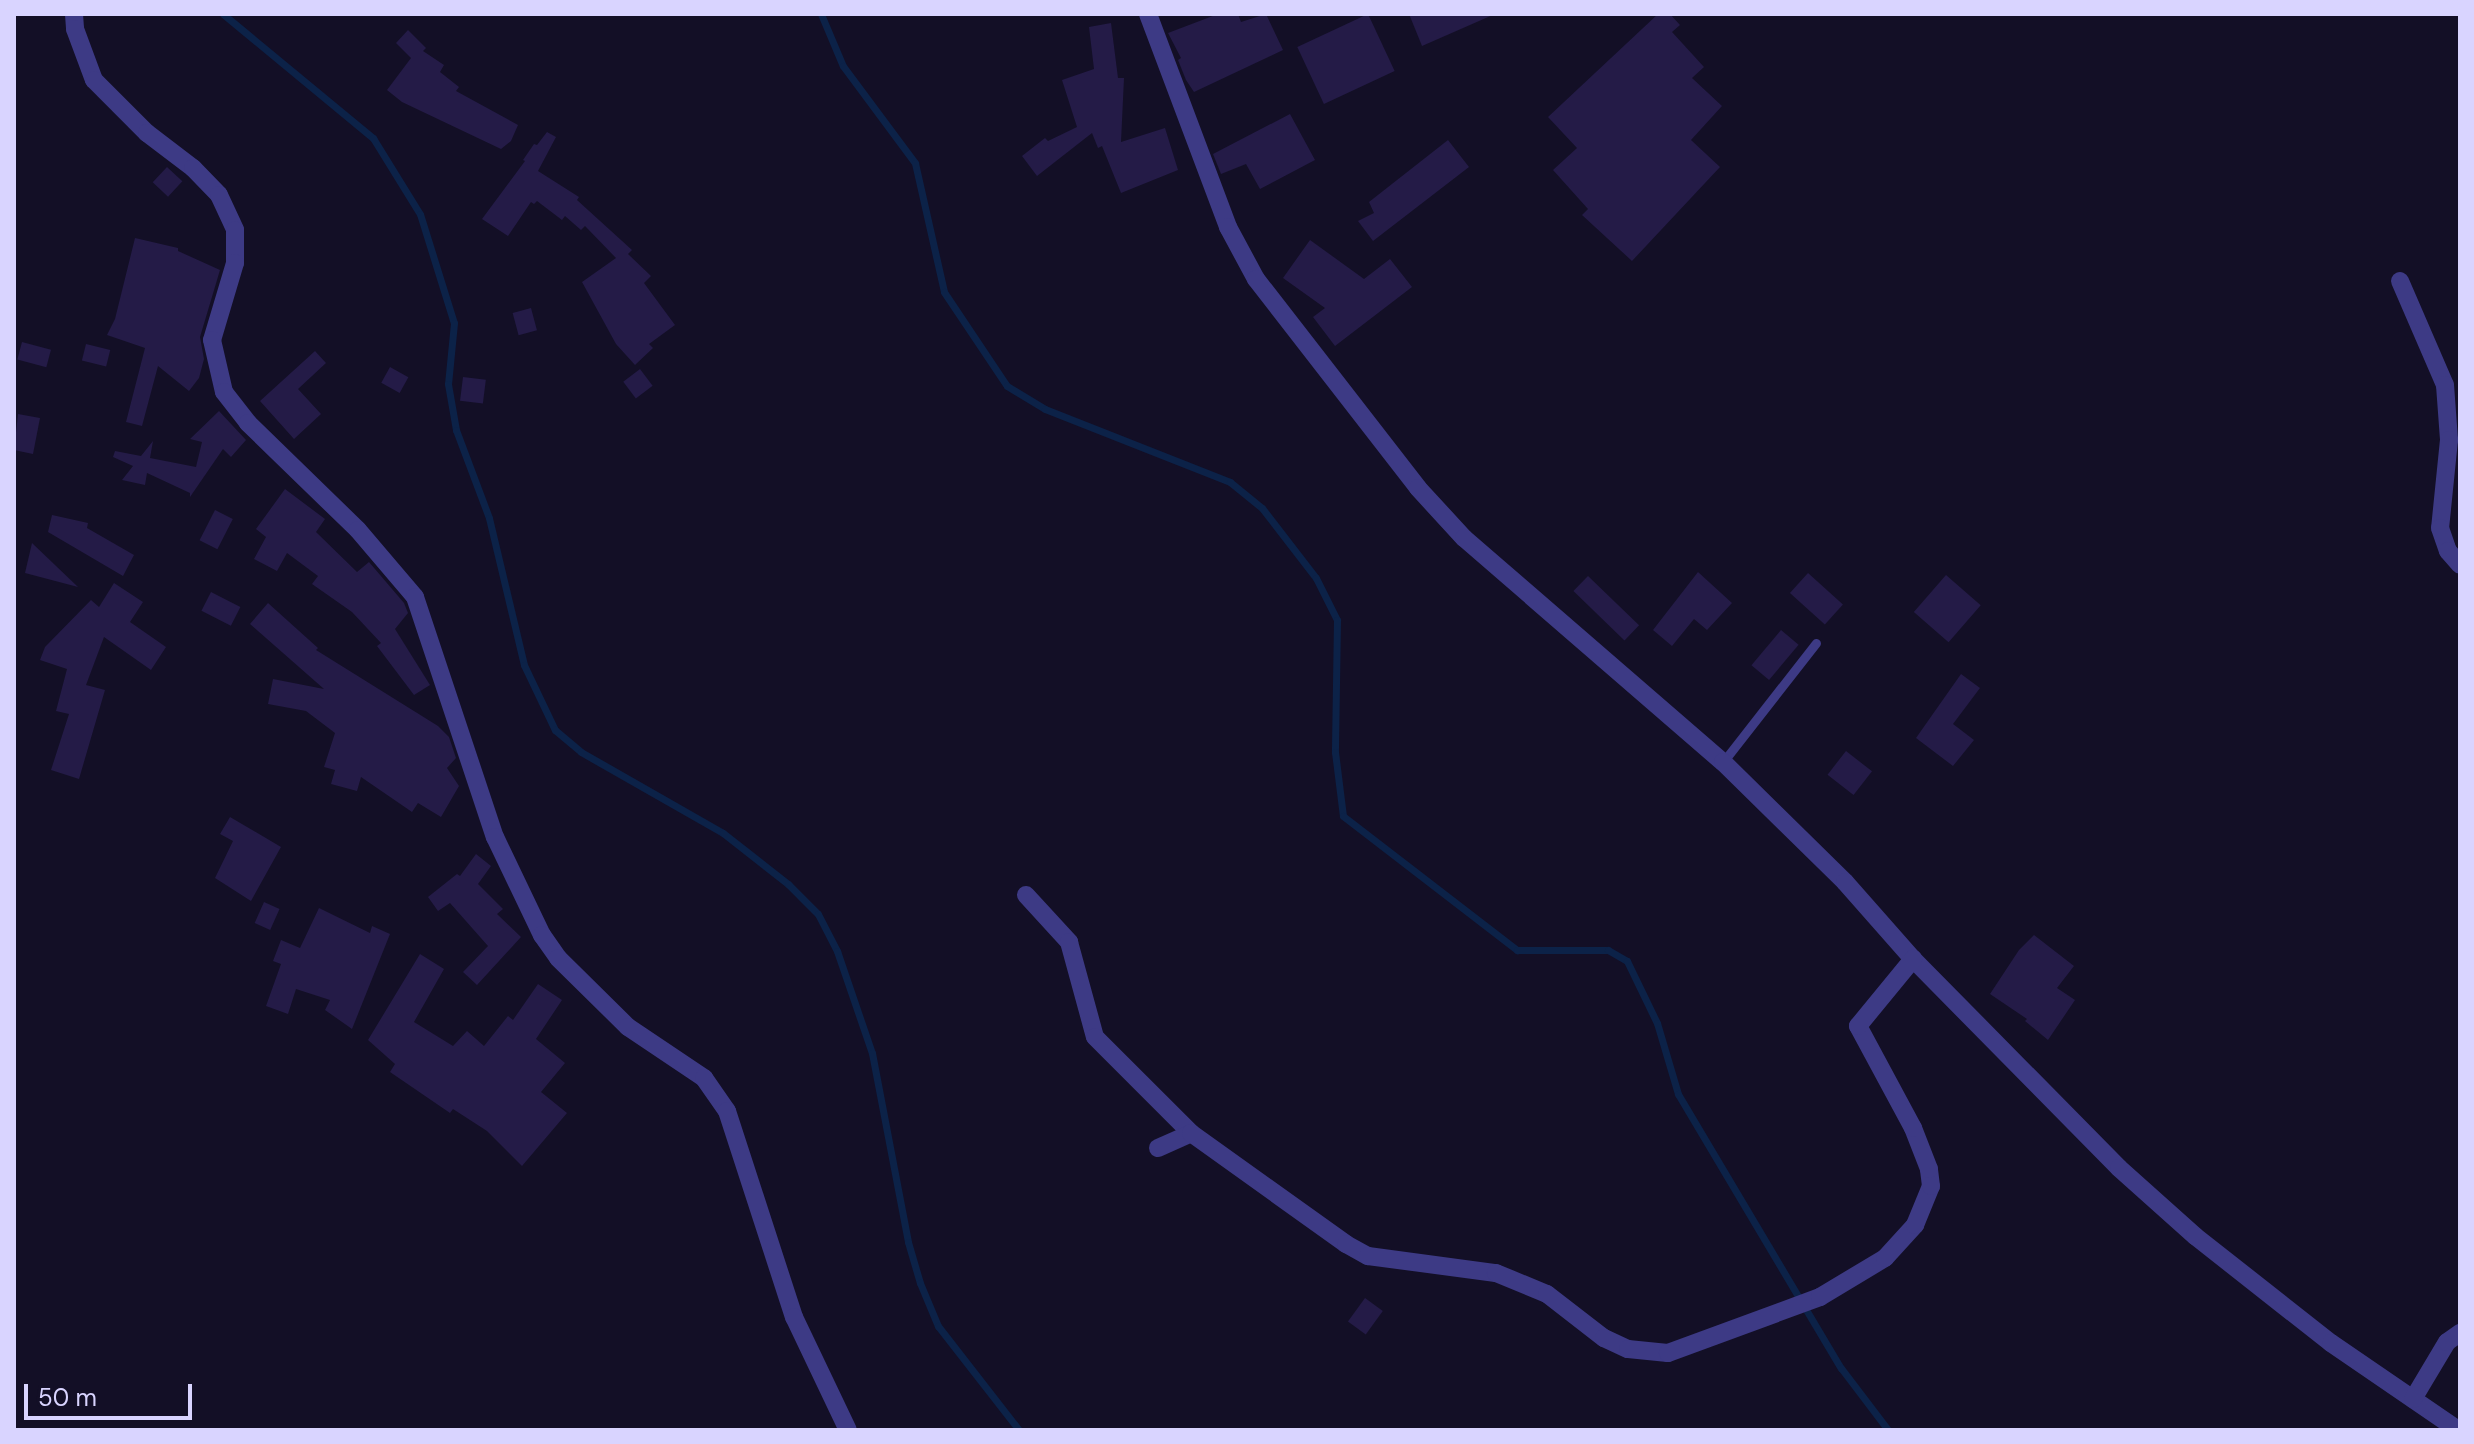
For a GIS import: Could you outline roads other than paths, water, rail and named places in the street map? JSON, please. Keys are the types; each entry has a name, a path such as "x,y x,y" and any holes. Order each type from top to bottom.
{"street":[{"path":"74,14 75,29 94,80 147,133 193,168 219,195 235,230 235,263 212,340 224,392 248,423 358,530 415,597 495,837 542,935 558,958 628,1027 704,1078 727,1111 794,1317 848,1430"},
{"path":"1148,14 1228,227 1271,300 1418,488 1464,538 1723,762 1845,882 1913,959 2119,1168 2184,1226 2331,1343 2458,1430"},
{"path":"2400,281 2445,385 2449,440 2440,528 2448,551 2460,565"},
{"path":"1026,895 1069,942 1095,1037 1191,1133 1346,1244 1368,1256 1496,1273 1547,1294 1604,1338 1628,1349 1668,1353 1820,1297 1885,1258 1915,1225 1931,1186 1929,1169 1913,1128 1858,1026 1913,959"},
{"path":"1158,1148 1191,1133"},
{"path":"2413,1399 2447,1342 2460,1333"}],"lane":[{"path":"1723,762 1816,643"}],"waterway":[{"path":"223,14 373,138 420,214 454,323 448,384 456,430 489,518 524,665 555,730 581,752 723,833 788,884 818,914 837,951 872,1053 908,1242 920,1283 938,1326 1019,1430"},
{"path":"821,14 843,66 915,163 944,292 1007,386 1045,409 1230,482 1262,508 1316,578 1337,620 1335,752 1343,816 1517,950 1608,950 1627,961 1657,1023 1678,1094 1841,1368 1888,1430"}]}
